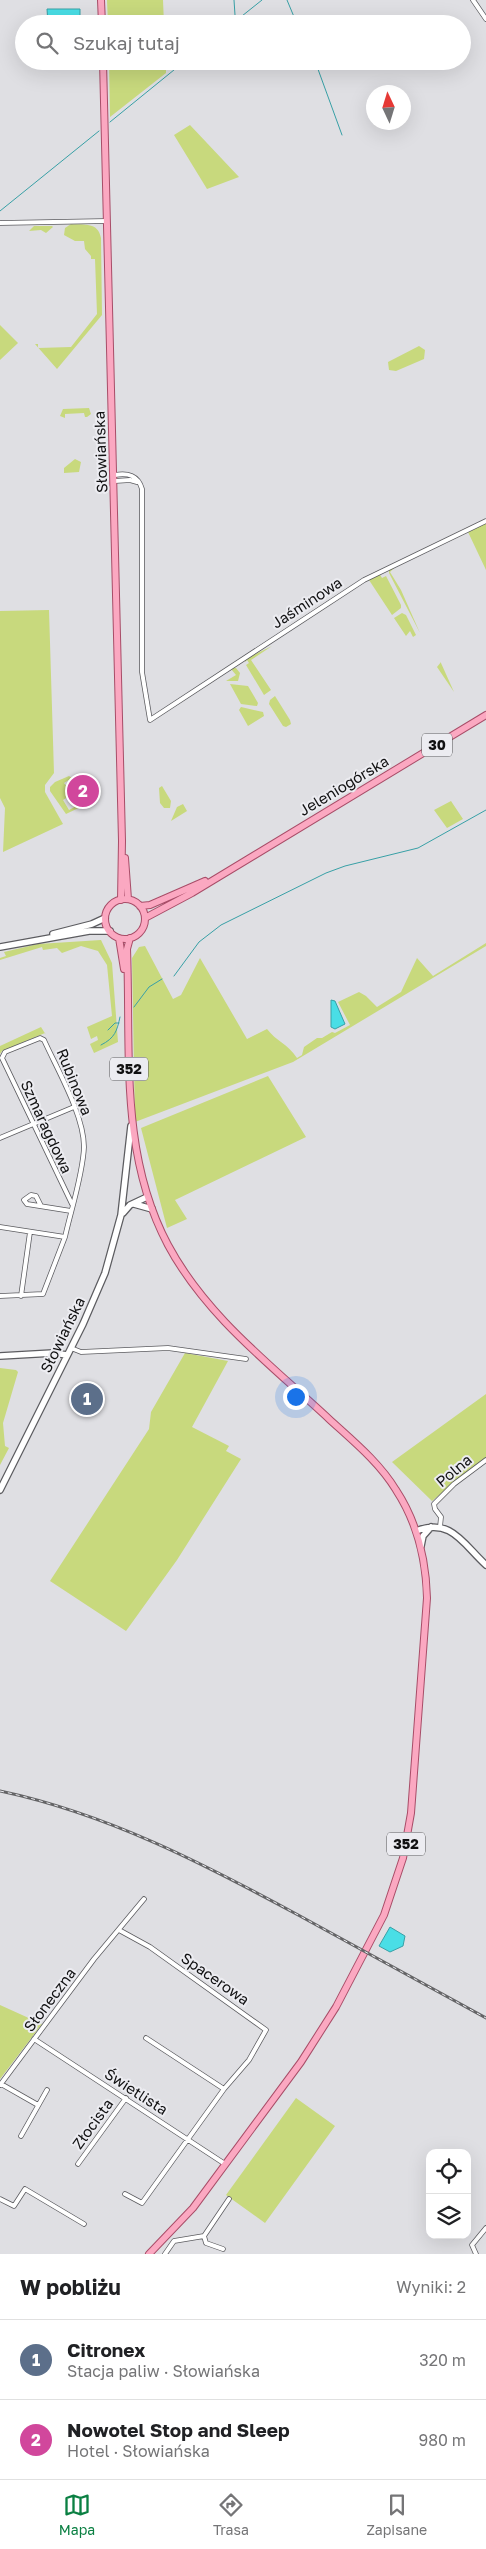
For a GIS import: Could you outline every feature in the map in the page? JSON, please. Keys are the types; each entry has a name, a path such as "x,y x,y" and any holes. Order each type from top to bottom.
{"main road":[{"path":"101,0 102,15"},
{"name":"Słowiańska","path":"103,70 115,478 124,899"},
{"name":"Jeleniogórska","path":"145,918 486,715"},
{"name":"Jeleniogórska","path":"140,906 150,905 215,878"},
{"path":"130,938 119,938 110,931 105,918 111,905 124,899 140,906 145,918"},
{"name":"30","path":"130,938 142,930 145,918"},
{"name":"352","path":"119,938 128,1013"},
{"name":"352","path":"130,938 127,949 131,1126 137,1162 152,1209 176,1260 210,1306 380,1469 401,1498 416,1531 421,1548 427,1586 426,1624 413,1798 408,1836 399,1873 375,1934 319,2036 193,2208 152,2252"}],"street":[{"path":"473,0 486,19"},
{"path":"480,10 486,7"},
{"path":"0,223 107,221"},
{"name":"Jaśminowa","path":"115,478 139,482 142,489 142,672 150,720 364,580 486,521"},
{"path":"38,939 92,924 105,918"},
{"path":"0,947 98,930 110,931"},
{"name":"Rubinowa","path":"2,1058 5,1052 43,1039 74,1106 84,1147 65,1237 43,1294 21,1296"},
{"name":"Szmaragdowa","path":"2,1058 72,1204"},
{"path":"0,1138 74,1106"},
{"path":"121,1215 131,1126"},
{"name":"Słowiańska","path":"0,1490 71,1348 102,1280 121,1215 132,1204 147,1197"},
{"path":"132,1204 152,1209"},
{"path":"41,1206 71,1211"},
{"path":"0,1227 65,1237"},
{"path":"0,1296 21,1296 30,1232"},
{"path":"71,1348 81,1352 168,1348 246,1359"},
{"path":"0,1356 53,1353 67,1355"},
{"name":"Polna","path":"440,1527 442,1517 435,1509 434,1504 454,1484 486,1460"},
{"path":"421,1548 424,1536 431,1527"},
{"path":"416,1531 440,1527 457,1536 486,1565"},
{"name":"Słoneczna","path":"0,2084 94,1959 144,1899"},
{"name":"Spacerowa","path":"119,1930 150,1947 266,2030 250,2060 224,2089"},
{"path":"124,2194 142,2203 224,2089 146,2038"},
{"name":"Świetlista","path":"34,2039 225,2164"},
{"path":"0,2084 38,2105"},
{"path":"21,2136 47,2090"},
{"name":"Złocista","path":"78,2164 126,2098"},
{"path":"0,2199 14,2206 25,2189 84,2224"},
{"path":"165,2254 174,2241 204,2236 229,2199"},
{"path":"476,2254 472,2247 486,2228"},
{"path":"204,2236 206,2243 223,2249"}],"green space":[{"path":"107,0 163,0 164,15 108,15"},
{"path":"109,70 166,70 166,73 110,117"},
{"path":"190,125 239,177 207,189 174,135"},
{"path":"71,224 90,225 97,229 101,238 102,315 57,369 39,348 71,347 97,314 95,259 91,259 91,256 85,249 84,241 75,241 64,235 65,228"},
{"path":"34,226 53,227 46,233 41,230 29,231"},
{"path":"0,325 18,343 0,360"},
{"path":"419,346 425,350 424,359 396,371 389,370 388,362"},
{"path":"89,408 91,414 87,417 85,417 84,413 65,414 65,418 60,416 63,409"},
{"path":"75,459 81,462 79,472 64,473 64,468"},
{"path":"486,523 486,570 468,532 453,539"},
{"path":"395,567 390,572 401,590 420,633 389,573 389,570"},
{"path":"379,573 382,578 386,576 401,605 401,608 392,615 369,580 365,581"},
{"path":"49,610 54,773 45,785 45,792 63,824 3,852 5,808 0,798 0,611"},
{"path":"402,613 406,615 416,635 413,637 410,631 406,636 394,618"},
{"path":"272,646 251,660 271,690 264,695 246,665 249,663 247,660 245,662 245,659"},
{"path":"441,663 454,692 437,667"},
{"path":"232,668 236,668 240,673 238,681 226,681 236,675 231,669 162,715"},
{"path":"230,684 248,686 258,703 257,706 241,704"},
{"path":"275,696 290,720 291,724 286,727 283,726 269,704 270,700"},
{"path":"241,707 263,712 264,716 248,726 239,710"},
{"path":"69,776 72,778 64,783 73,794 63,800 69,810 89,799 91,802 66,814 50,791 50,787 55,782"},
{"path":"162,786 171,801 170,808 164,808 160,803 159,788"},
{"path":"451,801 463,819 447,828 434,810"},
{"path":"183,804 187,811 171,821 177,807"},
{"path":"101,940 112,963 118,1042 94,1053 90,1044 98,1040 97,1036 91,1039 87,1027 112,1016 107,965 98,951 81,946 62,953 57,948 43,950 42,947 0,960 0,958 6,956 4,952 38,944"},
{"path":"486,943 486,946 293,1062 135,1122 132,958 139,947 145,946 173,999 181,995 200,958 247,1039 267,1029 290,1049 297,1058 302,1055 304,1047 317,1038 322,1038 332,1032 335,1033 350,1025 338,1002 359,992 377,1007 401,992 417,958 433,976"},
{"path":"41,1027 45,1033 2,1051 0,1054 0,1046"},
{"path":"268,1076 306,1137 175,1200 187,1219 167,1228 141,1128"},
{"path":"185,1353 228,1361 192,1427 229,1446 226,1451 241,1459 177,1560 126,1631 50,1581 149,1429 151,1412"},
{"path":"0,1368 16,1370 18,1372 3,1423 5,1446 9,1448 0,1465"},
{"path":"486,1394 486,1457 432,1501 392,1462"},
{"path":"0,2005 42,2024 0,2079"},
{"path":"296,2098 335,2126 265,2223 226,2195"}],"water":[{"path":"47,9 80,9 80,15 47,15"},
{"path":"331,1000 335,1001 345,1024 335,1029 331,1027"},
{"path":"390,1927 405,1936 403,1946 390,1952 379,1946"}],"waterway":[{"path":"234,0 235,15"},
{"path":"243,15 262,0"},
{"path":"287,0 293,15"},
{"path":"110,122 174,70"},
{"path":"318,70 342,135"},
{"path":"0,211 99,131"},
{"path":"174,976 199,942 221,925 326,873 345,866 418,848 486,810"},
{"path":"134,1007 149,987 162,979"},
{"path":"101,1045 115,1034 120,1017"},
{"path":"108,1030 115,1023 119,1023"}],"railway":[{"path":"0,1791 79,1813 117,1827 191,1860 300,1916 486,2018"}],"place":[{"name":"Nowotel Stop and Sleep","path":"83,791"},
{"name":"Citronex","path":"87,1399"}]}
